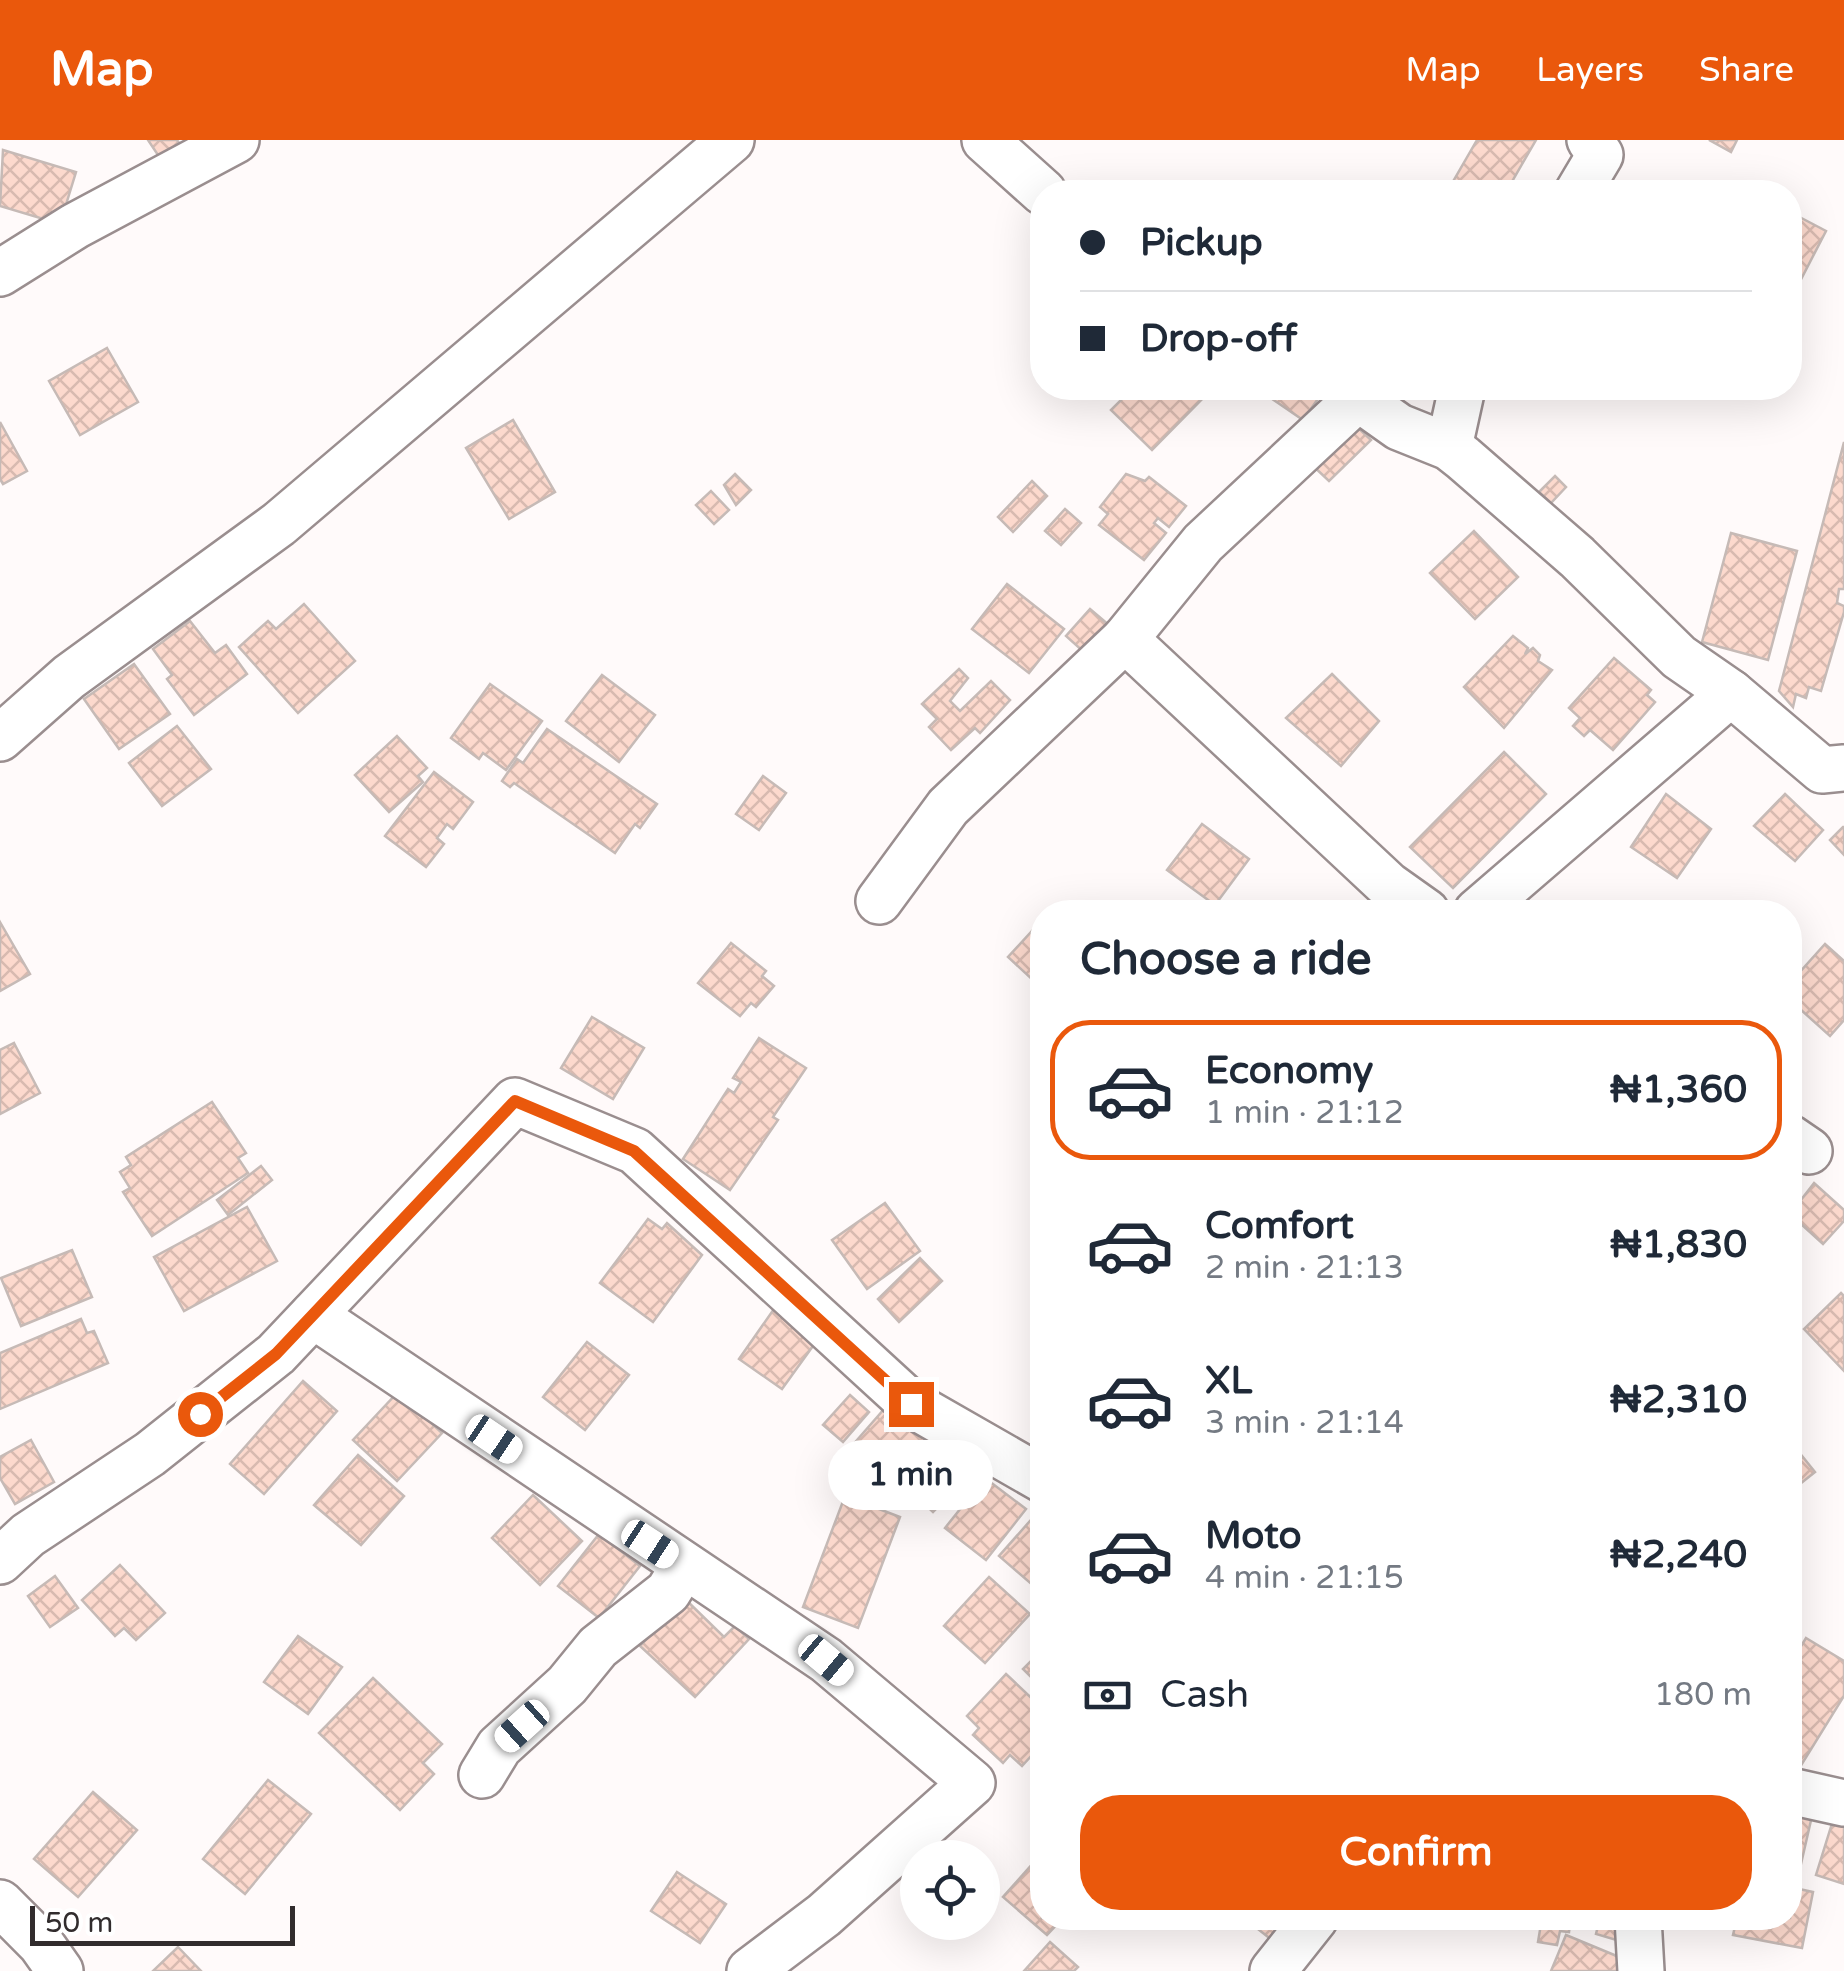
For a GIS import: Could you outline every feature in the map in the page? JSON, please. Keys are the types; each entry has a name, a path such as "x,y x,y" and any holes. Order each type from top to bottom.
{"street":[{"path":"0,273 75,226 236,140"},
{"path":"0,738 70,677 279,524 731,140"},
{"path":"985,140 1030,180"},
{"path":"1585,180 1600,155 1590,140"},
{"path":"879,901 948,808 1125,639 1202,544 1344,400"},
{"path":"1361,400 1399,427 1448,447 1577,557 1679,657 1731,693 1822,770 1844,768"},
{"path":"1448,447 1459,400"},
{"path":"1125,639 1388,886 1408,900"},
{"path":"1491,900 1731,693"},
{"path":"0,1561 28,1535 150,1454 276,1354 515,1101 634,1151 911,1404 1030,1470"},
{"path":"313,1315 826,1660 972,1783 824,1915 750,1971"},
{"path":"482,1774 499,1747 567,1686 598,1647 668,1592 684,1566"},
{"path":"1802,1794 1844,1803"},
{"path":"0,1903 41,1944 60,1971"},
{"path":"1273,1971 1306,1930"},
{"path":"1639,1930 1641,1971"}],"building":[{"path":"148,140 177,140 184,150 164,164"},
{"path":"1477,140 1536,140 1513,180 1454,180"},
{"path":"1709,140 1737,140 1731,152"},
{"path":"3,150 76,172 60,224 0,206"},
{"path":"1802,218 1826,231 1802,277"},
{"path":"107,348 138,402 80,435 49,381"},
{"path":"1121,400 1201,400 1152,450 1111,410"},
{"path":"1274,400 1317,400 1303,420"},
{"path":"513,420 555,492 509,519 466,448"},
{"path":"0,422 27,471 3,484 0,479"},
{"path":"1353,423 1371,440 1329,481 1311,464"},
{"path":"1844,442 1844,589 1839,589 1837,603 1844,606 1844,612 1821,691 1809,687 1806,698 1796,694 1793,707 1779,691"},
{"path":"735,474 751,490 736,505 724,485"},
{"path":"1126,474 1145,481 1149,477 1186,506 1169,527 1158,518 1154,523 1166,533 1144,560 1099,525 1108,514 1100,507"},
{"path":"1555,476 1566,487 1551,503 1539,492"},
{"path":"1032,481 1047,496 1013,532 998,517"},
{"path":"711,491 729,510 714,524 696,505"},
{"path":"1065,509 1081,523 1061,545 1045,531"},
{"path":"1474,531 1518,577 1475,619 1430,573"},
{"path":"1731,533 1797,551 1768,660 1702,642"},
{"path":"1007,584 1064,629 1029,673 972,629"},
{"path":"304,604 355,661 298,713 239,647 268,621 276,629"},
{"path":"1090,609 1110,626 1086,654 1066,636"},
{"path":"190,621 215,653 226,645 247,674 194,715 167,679 172,675 153,649"},
{"path":"1513,636 1528,648 1525,654 1533,648 1540,655 1538,661 1552,670 1504,728 1464,687"},
{"path":"1614,658 1651,690 1647,695 1655,702 1613,750 1590,730 1584,736 1573,726 1580,718 1569,708"},
{"path":"134,664 170,714 119,749 84,699"},
{"path":"959,669 968,678 950,701 960,711 991,681 1010,700 980,733 975,728 951,750 929,727 937,719 922,704"},
{"path":"1332,674 1379,721 1341,766 1286,718"},
{"path":"602,675 655,715 619,762 566,721"},
{"path":"490,684 542,721 506,770 483,753 479,759 451,738"},
{"path":"177,726 211,769 162,806 129,763"},
{"path":"547,729 657,804 640,828 635,824 615,853 514,783 510,787 502,781 517,759 523,763"},
{"path":"397,736 427,768 418,776 423,782 389,812 355,775"},
{"path":"1504,752 1546,794 1453,888 1410,847"},
{"path":"434,772 473,802 453,829 447,824 437,838 444,844 426,867 385,836"},
{"path":"763,776 786,793 759,830 736,814"},
{"path":"1666,794 1711,829 1677,878 1631,847"},
{"path":"1785,794 1823,830 1795,861 1754,826"},
{"path":"1202,824 1249,859 1219,900 1208,900 1167,870"},
{"path":"1844,827 1844,855 1830,840"},
{"path":"0,922 30,974 0,991"},
{"path":"1030,933 1030,977 1008,957"},
{"path":"731,943 766,971 762,976 774,986 756,1007 751,1003 740,1016 698,983"},
{"path":"1825,944 1844,961 1844,1020 1830,1036 1802,1011 1802,970"},
{"path":"592,1017 644,1048 613,1099 561,1068"},
{"path":"759,1038 806,1068 773,1117 778,1120 730,1190 683,1159 728,1089 734,1093 741,1082 733,1078"},
{"path":"14,1043 40,1093 0,1114 0,1050"},
{"path":"212,1102 246,1153 238,1158 248,1173 152,1236 123,1192 130,1188 120,1172 131,1165 126,1157"},
{"path":"261,1166 272,1180 228,1215 217,1200"},
{"path":"1814,1183 1844,1210 1844,1221 1823,1244 1802,1225 1802,1198"},
{"path":"885,1203 920,1251 867,1289 832,1240"},
{"path":"247,1207 277,1261 184,1311 154,1257"},
{"path":"648,1219 662,1229 667,1223 702,1255 653,1322 600,1283"},
{"path":"72,1250 92,1297 21,1326 1,1278"},
{"path":"920,1258 942,1281 899,1322 878,1299"},
{"path":"1841,1293 1844,1296 1844,1371 1804,1329"},
{"path":"774,1309 818,1339 782,1389 739,1359"},
{"path":"81,1319 87,1333 94,1331 108,1363 0,1409 0,1353"},
{"path":"587,1342 629,1375 585,1430 543,1397"},
{"path":"303,1381 337,1411 264,1494 230,1464"},
{"path":"398,1392 442,1433 397,1481 353,1440"},
{"path":"850,1395 869,1412 843,1442 823,1425"},
{"path":"892,1400 935,1437 893,1485 850,1448"},
{"path":"31,1440 54,1482 15,1504 0,1478 0,1457"},
{"path":"968,1446 984,1461 933,1512 917,1497"},
{"path":"358,1455 404,1496 361,1545 314,1505"},
{"path":"1802,1456 1815,1472 1802,1482"},
{"path":"985,1478 1026,1509 986,1560 945,1528"},
{"path":"533,1495 582,1541 540,1585 492,1538"},
{"path":"845,1496 900,1517 858,1628 803,1607"},
{"path":"1030,1521 1030,1583 999,1556"},
{"path":"599,1534 640,1566 599,1618 558,1586"},
{"path":"120,1565 165,1613 136,1640 124,1628 115,1636 82,1600"},
{"path":"55,1576 78,1608 50,1627 28,1596"},
{"path":"989,1577 1030,1614 985,1663 944,1626"},
{"path":"685,1599 724,1637 735,1626 749,1639 695,1697 640,1646"},
{"path":"298,1636 342,1667 308,1714 264,1682"},
{"path":"1806,1638 1844,1661 1844,1696 1802,1764 1802,1644"},
{"path":"1006,1674 1030,1697 1030,1757 1022,1766 1010,1755 1003,1763 973,1735 979,1728 967,1716"},
{"path":"373,1678 442,1744 423,1763 434,1774 400,1810 319,1733"},
{"path":"268,1780 311,1814 245,1894 203,1859"},
{"path":"93,1792 137,1830 78,1897 34,1859"},
{"path":"1802,1814 1812,1816 1802,1860"},
{"path":"1834,1817 1844,1820 1844,1884 1816,1875"},
{"path":"1030,1867 1030,1920 1003,1897"},
{"path":"677,1872 726,1904 700,1943 651,1911"},
{"path":"1802,1890 1813,1892 1802,1948 1733,1935 1734,1930 1802,1930"},
{"path":"1259,1930 1289,1930 1277,1944"},
{"path":"1540,1930 1569,1930 1560,1931 1557,1945 1538,1942"},
{"path":"1597,1930 1626,1930 1623,1942 1596,1934"},
{"path":"1566,1935 1624,1959 1619,1971 1551,1971"},
{"path":"1050,1942 1078,1967 1074,1971 1024,1971"},
{"path":"178,1947 201,1971 153,1971"}],"route":[{"path":"200,1414 276,1354 515,1101 634,1151 911,1404"}]}
